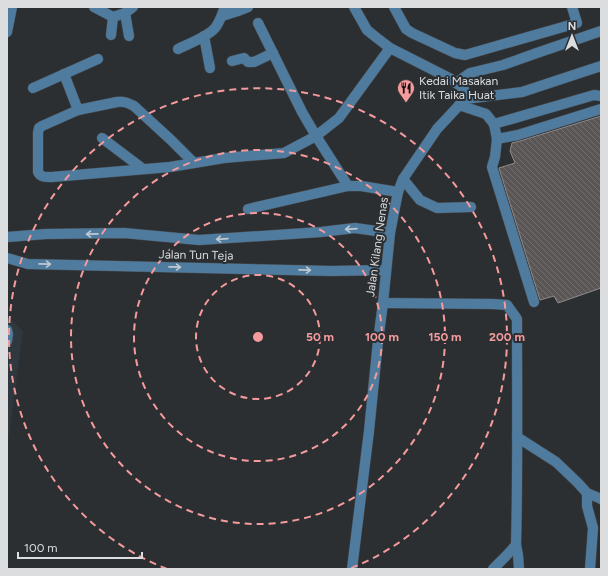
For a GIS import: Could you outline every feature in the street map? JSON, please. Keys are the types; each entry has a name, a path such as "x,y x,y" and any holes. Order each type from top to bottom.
{"street":[{"path":"7,32 12,7"},
{"path":"94,7 113,17"},
{"path":"178,49 215,29 223,11 238,11 248,7"},
{"path":"354,7 367,30 390,48 452,79 464,89 462,102"},
{"path":"394,7 406,28 412,34 455,53 465,55 577,23 572,7"},
{"path":"113,17 129,10 130,36"},
{"path":"111,35 113,17"},
{"path":"258,23 302,112 348,186"},
{"path":"456,83 470,74 503,65 601,31"},
{"path":"204,36 210,68"},
{"path":"194,163 134,106 122,102 78,110 42,126 37,137 38,170 40,175 44,177 170,167 194,163 224,158 284,153 316,136 339,118 390,48"},
{"path":"232,61 244,58 248,62 254,62 273,53"},
{"path":"33,88 98,59"},
{"path":"462,102 522,92 601,66"},
{"path":"64,74 78,110"},
{"path":"494,124 594,94 601,96"},
{"path":"462,102 486,114 494,124 497,139 492,167 534,302"},
{"name":"Jalan Kilang Nenas","path":"352,569 369,431 383,303 385,270 390,232 398,192 403,179 437,129 462,102"},
{"path":"497,139 518,135 601,109"},
{"path":"102,138 143,169"},
{"path":"403,179 420,200 437,208 471,207"},
{"path":"248,209 348,186 361,186 398,192"},
{"path":"7,237 46,234 124,233 199,240 321,232 355,228 390,232"},
{"name":"Jalan Tun Teja","path":"7,258 28,264 332,271 385,270"},
{"path":"383,303 507,305 517,319 518,482 516,545 519,569"},
{"path":"7,330 7,342"},
{"path":"517,437 556,462 587,492 601,499"},
{"path":"587,492 587,506 593,528 590,569"},
{"path":"493,569 516,545"}],"shaded area":[{"path":"7,316 23,331 7,449"}],"building":[{"path":"601,116 601,288 558,303 554,296 540,300 499,168 515,163 510,151 512,143"}],"place":[{"name":"Kedai Masakan Itik Taika Huat","path":"406,103"}]}
